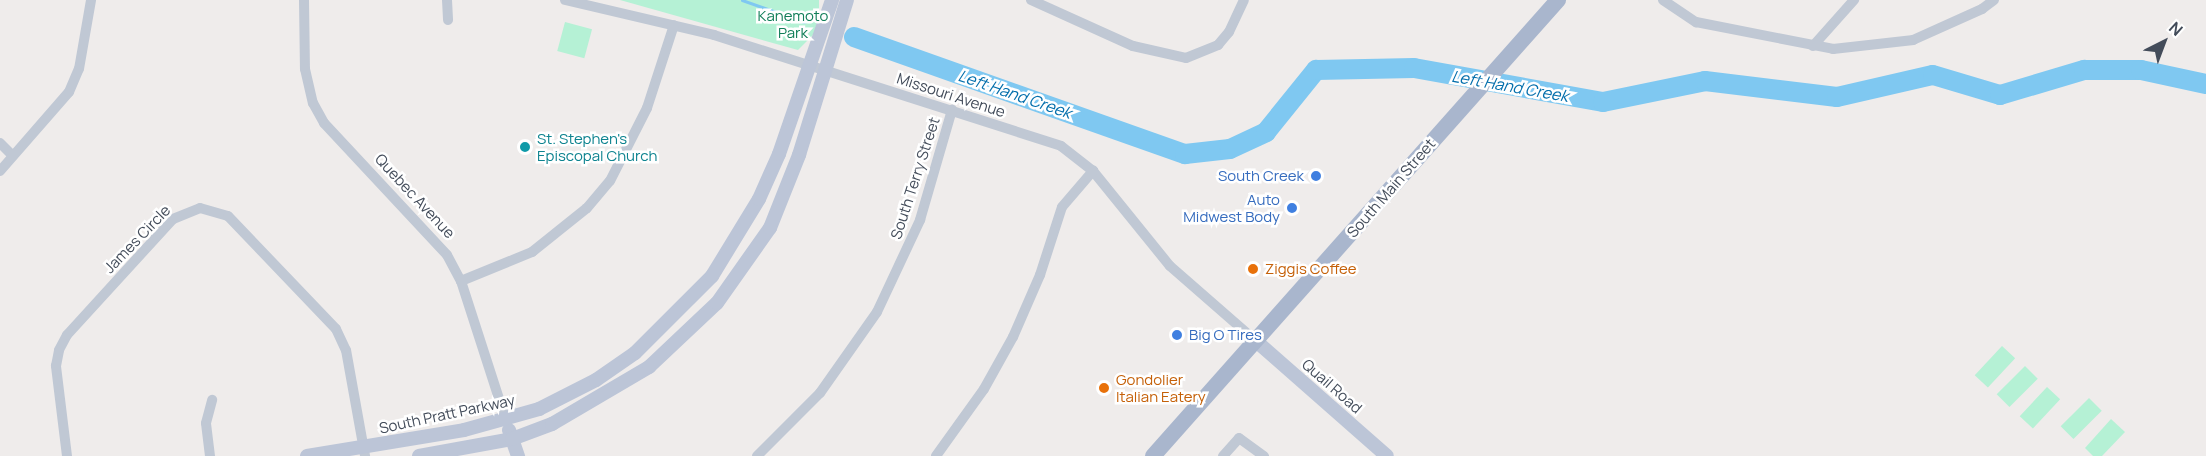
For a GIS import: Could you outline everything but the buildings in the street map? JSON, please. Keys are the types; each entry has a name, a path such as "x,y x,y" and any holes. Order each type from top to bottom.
{"main road":[{"name":"South Main Street","path":"1153,456 1558,0"}],"street":[{"path":"0,171 69,92 79,69 91,0"},
{"name":"Quebec Avenue","path":"304,0 305,69 313,103 324,123 430,234 461,281 518,456"},
{"path":"447,0 448,20"},
{"name":"Missouri Avenue","path":"565,0 674,25 952,110 1061,146 1093,171 1151,246 1256,341"},
{"name":"South Pratt Parkway","path":"307,456 363,452 506,420 539,409 596,380 635,353 690,302 712,276 759,199 779,154 832,0"},
{"path":"418,456 512,438 552,424 649,367 717,303 770,228 799,155 847,0"},
{"path":"1031,0 1133,46 1186,58 1218,45 1229,32 1244,0"},
{"path":"1663,0 1696,22 1833,49 1913,40 1982,9 1994,0"},
{"path":"1813,45 1854,0"},
{"path":"461,281 501,268 532,252 587,208 610,181 647,108 674,25"},
{"name":"South Terry Street","path":"757,456 820,393 877,312 920,219 952,110"},
{"path":"0,143 14,156"},
{"path":"936,456 984,389 1013,337 1040,275 1062,207 1093,171"},
{"name":"James Circle","path":"67,456 56,366 63,342 173,219 200,208 228,216 336,329 346,350 363,452"},
{"name":"Quail Road","path":"1256,341 1387,456"},
{"path":"210,456 206,423 212,400"},
{"path":"1223,456 1239,438 1264,456"}],"green space":[{"name":"Kanemoto Park","path":"620,0 819,0 819,14 814,34 798,50"},
{"path":"565,22 592,29 584,58 557,51"},
{"path":"2002,346 2015,358 1988,388 1975,375"},
{"path":"2025,366 2038,379 2009,407 1997,394"},
{"path":"2047,387 2060,399 2033,429 2020,416"},
{"path":"2089,398 2102,411 2073,439 2061,426"},
{"path":"2111,419 2125,432 2102,456 2093,456 2085,448"}],"waterway":[{"path":"742,0 804,22"},
{"name":"Left Hand Creek","path":"854,37 1185,154 1230,149 1266,132 1316,70 1414,68 1603,102 1705,81 1837,97 1933,75 2000,95 2084,70 2141,70 2206,84"}],"place":[{"name":"St. Stephen's Episcopal Church","path":"525,147"},
{"name":"South Creek","path":"1316,176"},
{"name":"Auto Midwest Body","path":"1292,208"},
{"name":"Ziggis Coffee","path":"1253,269"},
{"name":"Big O Tires","path":"1177,335"},
{"name":"Gondolier Italian Eatery","path":"1104,388"}]}
